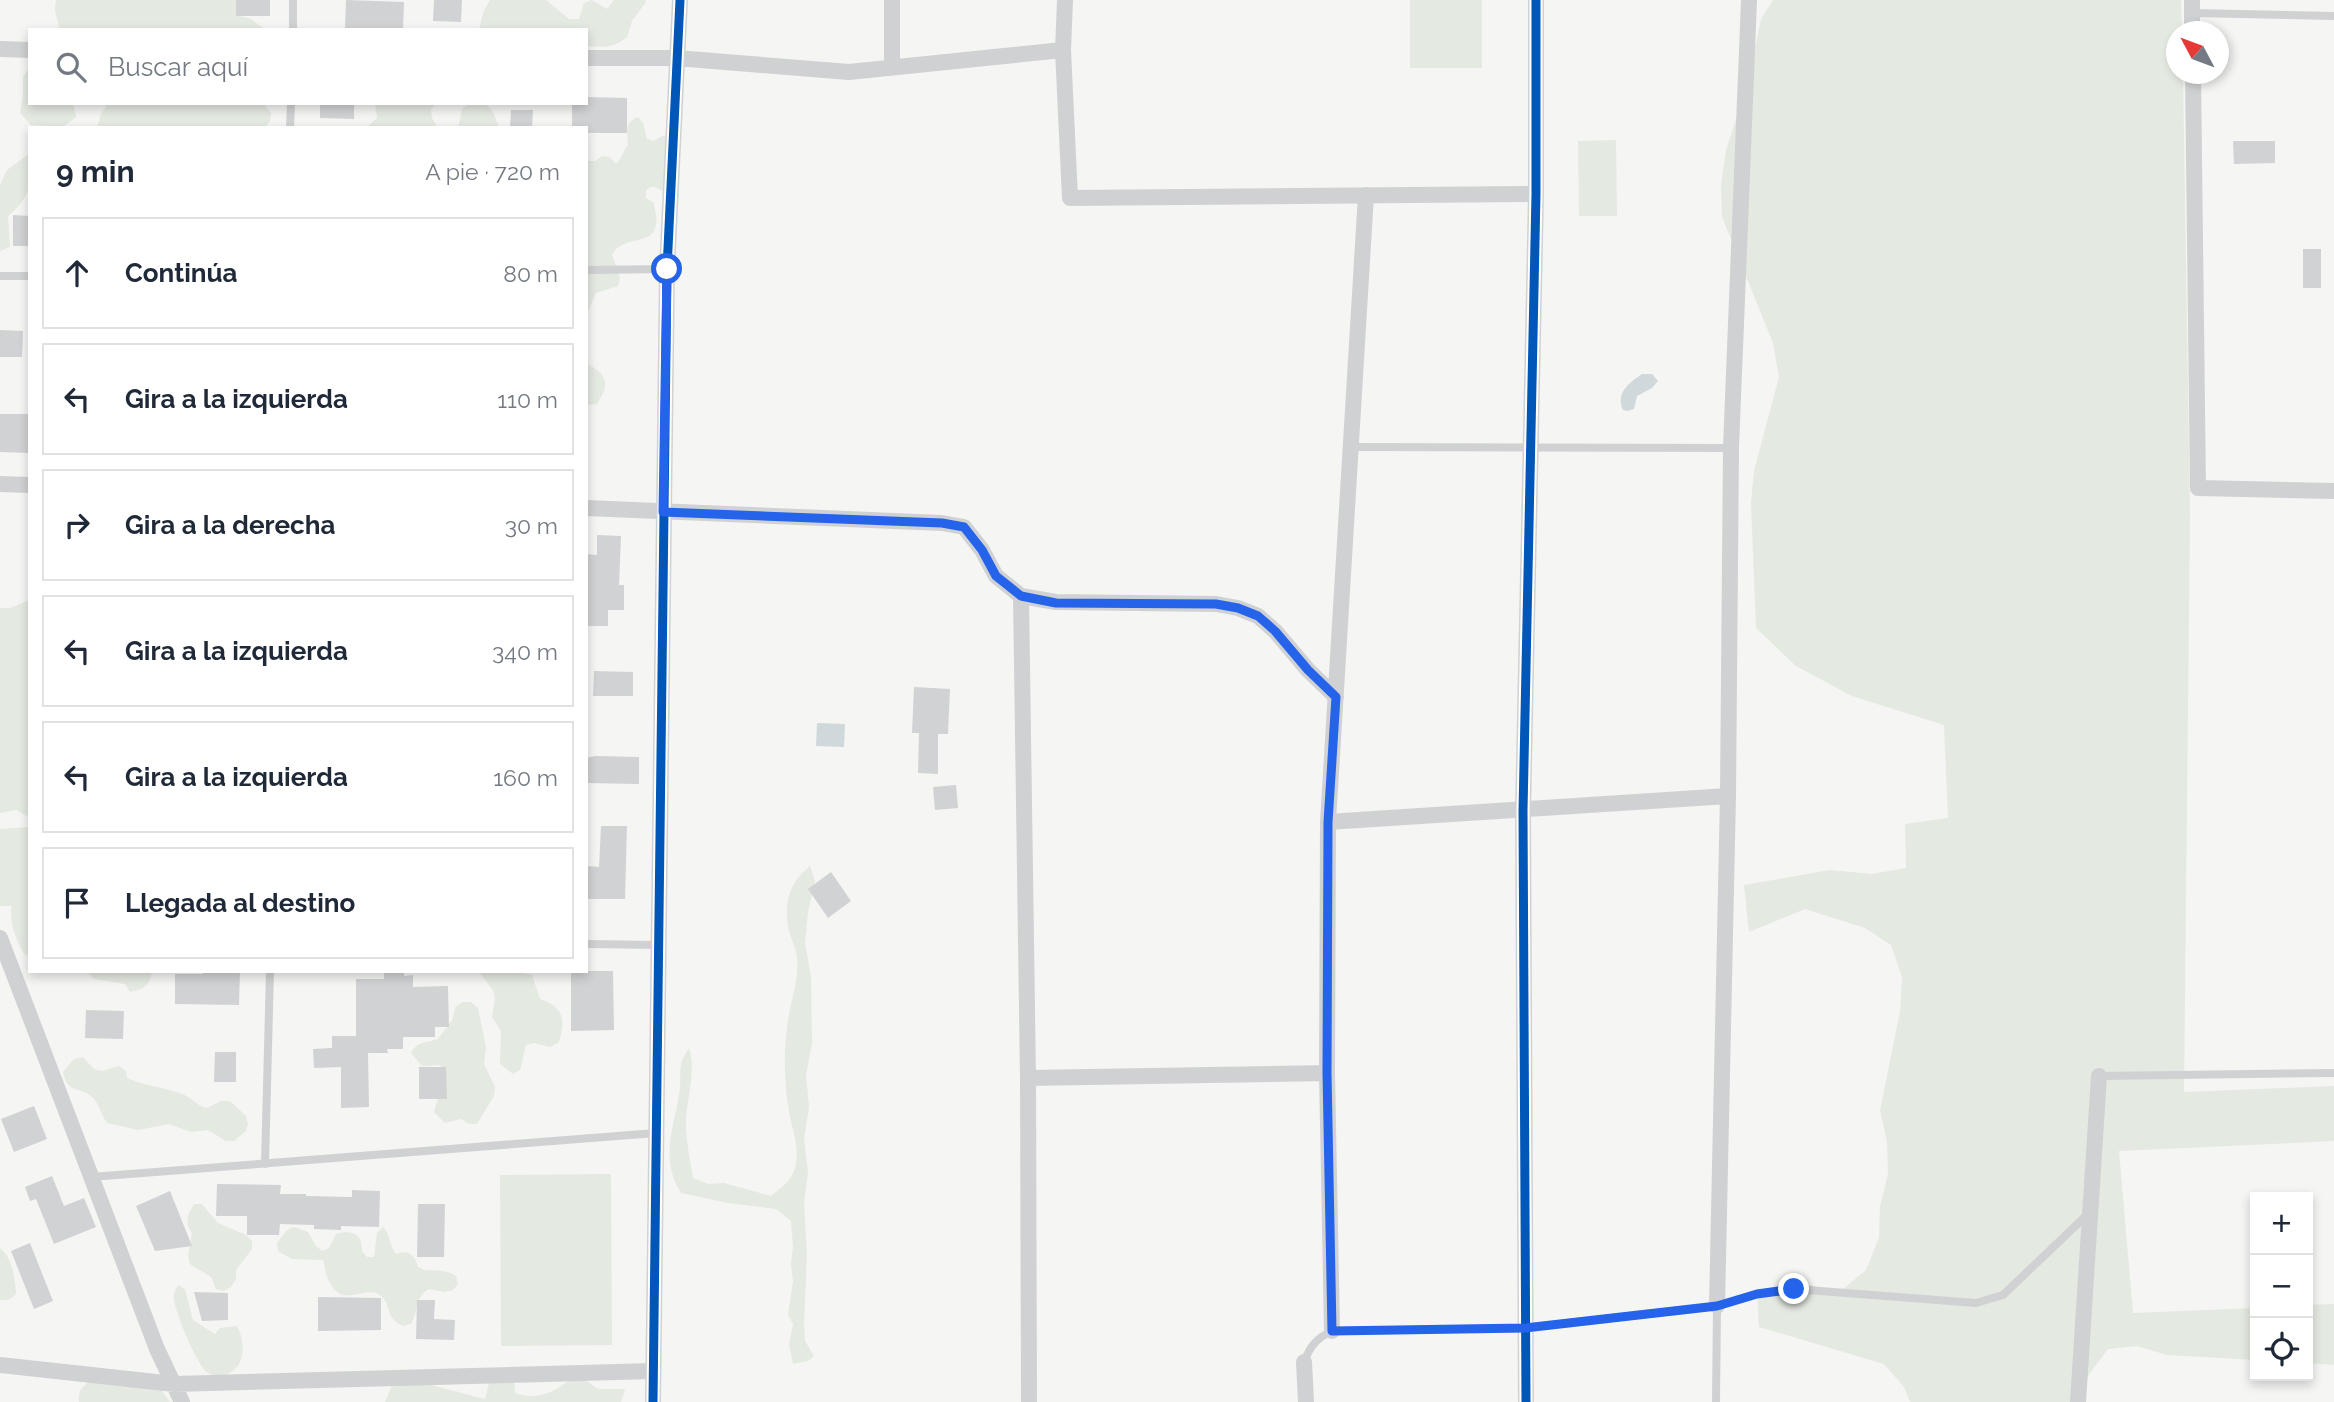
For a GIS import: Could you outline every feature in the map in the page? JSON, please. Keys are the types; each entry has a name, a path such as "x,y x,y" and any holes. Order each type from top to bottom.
{"street":[{"path":"653,1402 667,269 680,0"},
{"path":"892,0 892,67"},
{"path":"1065,0 1063,51 1070,198 1536,194"},
{"path":"1526,1402 1523,811 1536,194 1536,0"},
{"path":"1717,1306 1728,796 1731,448 1749,0"},
{"path":"0,49 28,50"},
{"path":"588,58 676,58 849,72 1063,51"},
{"path":"2193,84 2198,488 2334,491"},
{"path":"1332,1331 1327,1073 1328,822 1366,195"},
{"path":"0,484 28,485"},
{"path":"588,508 942,523 964,527 982,550 996,576 1021,596 1056,603 1216,604 1238,608 1258,616 1336,697"},
{"path":"1021,596 1028,1078 1029,1402"},
{"path":"1328,822 1728,796"},
{"path":"0,938 157,1349 181,1402"},
{"path":"1028,1078 1327,1073"},
{"path":"2078,1402 2099,1076"},
{"path":"1304,1362 1306,1402"},
{"path":"0,1365 174,1384 653,1371"}],"lane":[{"path":"293,0 293,28"},
{"path":"2192,6 2334,16"},
{"path":"290,126 291,105"},
{"path":"588,270 667,269"},
{"path":"0,276 28,276"},
{"path":"1351,447 1731,448"},
{"path":"588,944 658,945"},
{"path":"265,1164 270,973"},
{"path":"2099,1076 2334,1073"},
{"path":"90,1177 656,1133"},
{"path":"1304,1362 1309,1347 1321,1336 1332,1331 1525,1328 1717,1306 1757,1294 1794,1289 1976,1303 2003,1295 2090,1212"},
{"path":"1716,1402 1717,1306"}],"shaded area":[{"path":"56,0 238,0 236,15 251,19 263,28 60,28 55,10"},
{"path":"490,0 546,0 569,19 579,19 584,3 592,0 607,9 614,0 646,2 632,21 627,37 612,45 599,47 588,46 588,28 479,28"},
{"path":"1410,0 1482,0 1482,68 1410,68"},
{"path":"1773,0 2181,0 2182,21 2166,21 2166,84 2183,84 2190,514 2184,1092 2334,1086 2334,1141 2119,1151 2133,1313 2250,1308 2250,1360 2167,1355 2137,1346 2108,1349 2088,1376 2078,1402 1910,1402 1904,1387 1884,1364 1759,1327 1757,1294 1808,1285 1841,1291 1866,1270 1879,1238 1880,1206 1888,1174 1887,1142 1880,1110 1900,1012 1902,977 1891,945 1865,928 1805,909 1749,932 1744,885 1830,870 1872,874 1906,868 1905,824 1948,818 1944,725 1852,696 1796,666 1756,628 1751,503 1754,471 1779,377 1773,343 1722,217 1721,185 1726,150 1748,83 1761,19"},
{"path":"28,69 28,105 73,105 76,117 64,126 31,125 20,113 23,77"},
{"path":"107,105 265,105 271,113 266,126 98,126"},
{"path":"375,105 435,105 431,110 437,126 368,126 377,118"},
{"path":"467,105 485,105 490,108 498,126 458,126 462,109"},
{"path":"638,117 643,123 647,139 654,141 670,135 679,149 663,165 669,171 667,193 653,186 646,190 646,198 653,202 655,229 650,235 618,247 612,255 620,278 618,286 596,293 588,311 588,161 595,161 602,156 610,157 616,164 628,145 627,131"},
{"path":"1616,140 1617,216 1579,216 1578,141"},
{"path":"28,154 26,195 8,216 10,247 0,251 0,185 7,170"},
{"path":"588,365 599,371 605,380 604,391 597,404 588,405"},
{"path":"1642,374 1652,374 1658,381 1652,388 1637,396 1634,409 1623,410 1622,394 1628,385"},
{"path":"28,601 28,817 16,810 0,813 0,608 10,608"},
{"path":"817,723 845,724 844,747 816,746"},
{"path":"28,827 28,954 25,955 19,945 14,931 12,906 0,906 0,829"},
{"path":"810,866 815,881 805,944 811,976 812,1043 806,1075 809,1107 804,1139 808,1172 804,1204 807,1254 804,1324 805,1341 814,1356 808,1361 793,1364 789,1345 793,1324 788,1315 793,1281 791,1221 776,1209 681,1193 671,1168 670,1145 681,1066 689,1048 692,1067 686,1129 693,1178 708,1184 724,1183 771,1196 791,1176 797,1150 787,1097 785,1058 786,1032 796,981 797,958 788,927 787,909 793,885"},
{"path":"89,973 152,973 146,986 130,992 125,984 94,979"},
{"path":"480,973 532,975 540,999 554,1006 561,1014 559,1042 550,1047 534,1043 526,1045 520,1070 513,1074 500,1064 501,1031 492,1017 495,998 493,990"},
{"path":"471,1002 478,1008 486,1048 484,1064 495,1087 494,1096 477,1124 469,1124 461,1119 445,1123 434,1112 442,1083 440,1065 422,1066 411,1053 419,1044 438,1039 452,1020 456,1006"},
{"path":"83,1057 94,1069 102,1071 119,1066 126,1071 127,1078 182,1094 203,1107 230,1101 246,1116 246,1131 234,1141 226,1141 208,1130 191,1132 169,1124 138,1130 107,1123 95,1100 88,1093 71,1087 65,1079 63,1072 74,1059"},
{"path":"611,1174 612,1345 501,1346 500,1175"},
{"path":"194,1204 202,1204 218,1223 246,1235 252,1241 252,1249 236,1270 236,1279 231,1287 224,1291 216,1289 211,1277 190,1264 188,1256 192,1233 188,1218"},
{"path":"294,1227 308,1232 322,1251 329,1248 336,1234 355,1234 360,1240 362,1251 367,1257 374,1257 377,1233 383,1227 396,1254 410,1254 422,1269 450,1273 456,1276 458,1284 453,1290 445,1292 429,1289 424,1292 411,1324 403,1326 390,1315 381,1296 369,1292 348,1296 335,1290 328,1279 323,1260 292,1259 278,1251 277,1243 287,1230"},
{"path":"0,1248 11,1263 16,1288 16,1294 5,1300 0,1300"},
{"path":"178,1285 185,1289 193,1320 215,1334 220,1328 237,1326 243,1348 237,1368 231,1372 212,1375 198,1361 176,1307 174,1296"},
{"path":"2334,1304 2334,1365 2313,1363 2313,1305"},
{"path":"513,1367 515,1393 524,1395 548,1393 577,1374 598,1389 625,1389 621,1402 385,1402 391,1388 406,1370 431,1385 485,1399 489,1383"},
{"path":"95,1379 157,1384 170,1402 79,1402 82,1388"}],"building":[{"path":"236,0 270,0 270,16 236,16"},
{"path":"346,0 404,2 403,28 345,28"},
{"path":"434,0 462,0 461,22 433,21"},
{"path":"588,97 627,98 627,133 588,133 588,126 572,126 572,105 588,105"},
{"path":"320,105 354,105 354,119 320,118"},
{"path":"511,110 533,110 532,126 510,126"},
{"path":"2233,141 2275,141 2275,163 2234,164"},
{"path":"13,215 28,216 28,246 13,246"},
{"path":"2303,249 2321,249 2321,288 2303,288"},
{"path":"0,330 23,331 22,357 0,357"},
{"path":"0,414 28,414 28,453 0,452"},
{"path":"597,535 621,536 619,585 624,585 624,610 608,610 608,626 588,626 588,554 597,555"},
{"path":"594,671 633,672 633,696 593,696"},
{"path":"914,687 950,689 948,734 938,734 938,774 918,773 919,733 912,733"},
{"path":"639,757 639,784 588,783 588,758"},
{"path":"956,785 958,808 935,810 933,787"},
{"path":"601,826 627,826 625,899 588,899 588,866 599,867"},
{"path":"831,872 851,901 828,918 808,889"},
{"path":"613,971 614,1030 571,1031 571,973"},
{"path":"240,973 239,1005 175,1004 175,974"},
{"path":"384,973 404,973 404,976 413,975 413,987 448,986 449,1027 435,1027 435,1037 403,1037 403,1049 387,1049 388,1053 368,1053 369,1107 341,1108 341,1067 314,1068 313,1049 332,1048 332,1036 356,1036 356,979 384,979"},
{"path":"86,1010 124,1011 123,1039 85,1038"},
{"path":"215,1052 236,1052 236,1082 214,1082"},
{"path":"419,1067 446,1067 447,1099 419,1099"},
{"path":"34,1106 47,1139 14,1152 1,1119"},
{"path":"52,1176 64,1206 84,1198 96,1227 54,1244 36,1199 30,1201 25,1187"},
{"path":"217,1184 281,1185 280,1194 306,1196 352,1197 352,1190 380,1191 379,1227 341,1226 341,1230 314,1229 314,1225 280,1224 279,1235 247,1235 247,1216 216,1216"},
{"path":"170,1191 192,1246 155,1251 136,1206"},
{"path":"418,1204 445,1204 444,1257 417,1257"},
{"path":"30,1243 53,1301 34,1309 11,1251"},
{"path":"194,1292 228,1293 228,1320 202,1321"},
{"path":"318,1297 381,1298 381,1330 318,1331"},
{"path":"417,1300 435,1300 434,1319 455,1320 454,1340 416,1339"}],"cycle path":[{"path":"653,1402 667,269 680,0"},
{"path":"1526,1402 1523,811 1536,194 1536,0"}],"route":[{"path":"667,269 663,512 942,523 964,527 982,550 996,576 1021,596 1056,603 1216,604 1238,608 1258,616 1336,697 1328,822 1327,1073 1332,1331 1525,1328 1717,1306 1757,1294 1794,1289"}]}
